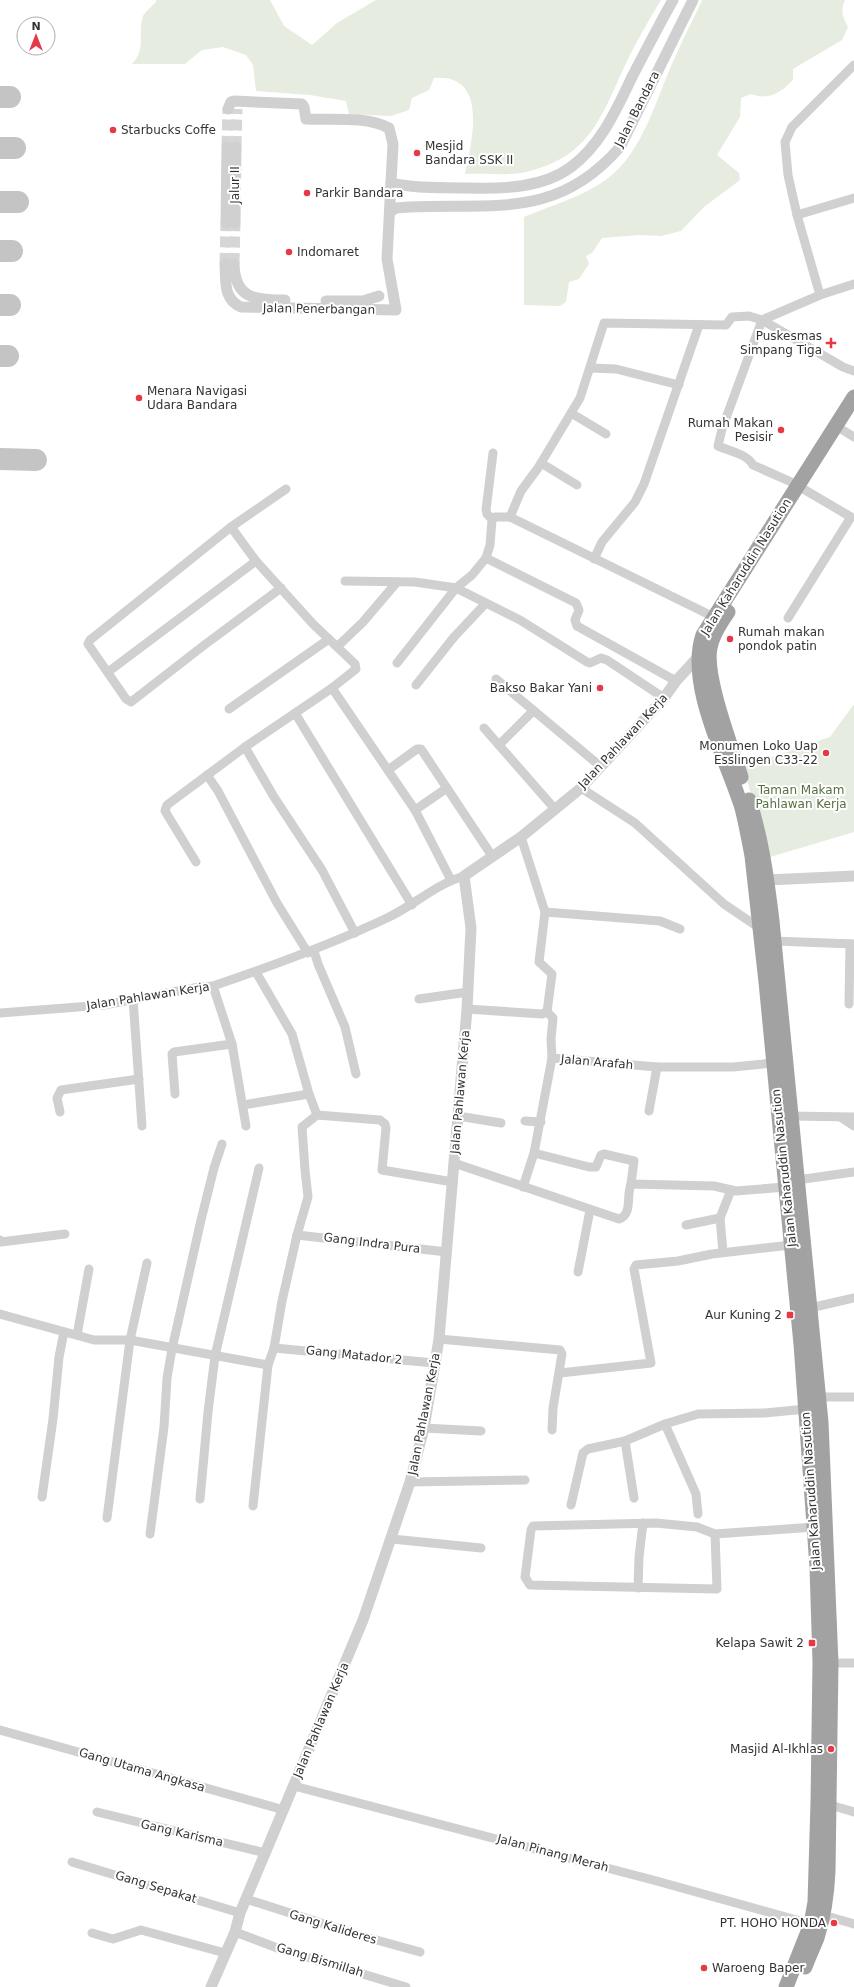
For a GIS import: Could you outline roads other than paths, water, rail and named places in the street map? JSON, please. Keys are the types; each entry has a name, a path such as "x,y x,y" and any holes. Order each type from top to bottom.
{"highway":[{"name":"Jalan Kaharuddin Nasution","path":"798,1987 816,1939 823,1915 827,1890 830,1805 831,1663 814,1527 806,1409 791,1246 790,1116 772,981 761,929 752,856 742,809 704,699 704,656 723,620 802,488 854,396"},
{"name":"Jalan Kaharuddin Nasution","path":"786,1987 811,1924 815,1902 820,1662 823,1594 819,1397 810,1308 774,1063 772,981 774,941 767,880 757,825 722,720 709,664 699,644 714,617 802,488 848,433 854,409"}],"street":[{"name":"Jalan Bandara","path":"391,183 415,187 486,189 530,184 551,177 571,167 596,143 612,118 673,0"},
{"name":"Jalan Bandara","path":"390,212 396,208 409,207 501,206 530,202 558,195 577,184 608,160 620,147 693,0"},
{"path":"647,49 664,56"},
{"path":"820,295 797,215 785,142 792,127 854,65"},
{"path":"234,107 302,104 305,109 306,120 353,121 382,124 389,128 393,144 387,259 390,282 366,309"},
{"path":"230,223 231,147"},
{"path":"797,215 854,198"},
{"name":"Jalan Penerbangan","path":"379,296 357,301 255,299 239,288 230,264 226,288 229,299 241,308 396,310 390,282"},
{"path":"788,618 851,517 802,488 753,465 752,461 746,457 718,446 722,430 762,320 820,295 854,284"},
{"path":"510,517 521,491 541,462 580,398 604,323 726,325 732,317 749,316 762,320 843,367 854,371"},
{"path":"594,559 602,542 635,502 644,484 680,385 699,325"},
{"path":"590,368 616,369 680,385"},
{"path":"572,413 606,434"},
{"path":"397,663 456,588 472,575 486,558 490,545 492,519 487,514 486,510 493,453"},
{"path":"541,462 577,485"},
{"path":"281,588 131,702 126,699 89,647 88,642 90,640 231,527 286,489"},
{"path":"492,519 495,517 510,517 714,617"},
{"path":"196,862 165,809 167,805 245,747 332,688 356,669 355,664 329,639 256,561 231,527"},
{"path":"486,558 576,603 580,610 575,620 577,626 676,681"},
{"path":"108,672 256,561"},
{"path":"345,581 415,582 456,588 485,604 520,620 587,662 590,663 601,658 608,660 664,698"},
{"path":"338,646 363,622 397,582"},
{"path":"416,685 454,637 485,604"},
{"path":"229,709 329,639"},
{"name":"Jalan Pahlawan Kerja","path":"0,1013 104,1005 199,987 213,986 311,952 340,938 355,933 412,905 451,880 464,876 521,837 554,808 581,788 664,698 676,681 704,656"},
{"path":"496,679 600,766"},
{"path":"332,688 415,810 451,880"},
{"path":"499,745 533,711"},
{"path":"295,713 412,905"},
{"path":"484,728 554,808"},
{"path":"245,747 322,870 355,933"},
{"path":"388,770 417,749 421,749 492,856"},
{"path":"207,775 218,791 277,903 318,964 345,1027 356,1074"},
{"path":"415,810 447,788"},
{"path":"581,788 635,823 724,904 761,929"},
{"path":"521,837 545,912 539,962 552,974 547,1012"},
{"name":"Jalan Pahlawan Kerja","path":"211,1987 235,1932 246,1899 363,1620 392,1539 410,1482 424,1428 439,1339 467,1010 471,928 464,876"},
{"path":"767,880 854,876"},
{"path":"545,912 660,921 680,929"},
{"path":"774,941 852,944 849,1004"},
{"path":"256,972 292,1034 309,1094 317,1115"},
{"path":"213,986 232,1044 246,1126"},
{"path":"419,999 468,992"},
{"path":"133,999 142,1126"},
{"path":"467,1010 542,1014 547,1012"},
{"path":"547,1012 553,1018 551,1039 552,1058"},
{"path":"175,1094 172,1054 174,1052 232,1044"},
{"name":"Jalan Arafah","path":"523,1187 534,1153 541,1122 552,1058 657,1067 733,1067 774,1063"},
{"path":"649,1111 657,1067"},
{"path":"60,1112 57,1098 61,1090 138,1079"},
{"path":"243,1105 309,1094"},
{"path":"253,1506 268,1365 274,1348 282,1301 297,1234 309,1194 301,1131 302,1127 317,1115 380,1120 385,1124 386,1128 382,1170 453,1182"},
{"path":"458,1116 500,1123"},
{"path":"790,1116 854,1117"},
{"path":"842,1118 854,1126"},
{"path":"525,1121 541,1122"},
{"path":"150,1534 164,1427 167,1378 172,1349 214,1168 222,1144"},
{"path":"454,1163 590,1210 619,1219 622,1218 628,1208 634,1161 604,1154 601,1155 596,1167 589,1168 534,1153"},
{"path":"200,1499 215,1356 259,1168"},
{"path":"631,1184 714,1186 731,1190 791,1184 854,1172"},
{"path":"723,1252 720,1218 731,1190"},
{"path":"578,1272 590,1210"},
{"path":"686,1225 720,1218"},
{"path":"0,1240 1,1242 65,1234"},
{"name":"Gang Indra Pura","path":"297,1234 447,1252"},
{"path":"560,1373 651,1363 634,1267 637,1264 678,1261 723,1252 791,1246"},
{"path":"107,1518 130,1340 147,1263"},
{"path":"77,1335 90,1269"},
{"path":"810,1308 854,1298"},
{"path":"0,1314 102,1341 130,1340 172,1349 268,1365"},
{"path":"42,1497 53,1419 59,1358 64,1332"},
{"path":"439,1339 559,1350 562,1354 553,1408 552,1430"},
{"name":"Gang Matador 2","path":"274,1348 434,1363"},
{"path":"819,1397 854,1397"},
{"path":"572,1505 583,1453 588,1449 625,1441 665,1424 698,1414 806,1409"},
{"path":"665,1424 696,1494 698,1514"},
{"path":"424,1428 481,1431"},
{"path":"625,1441 634,1498"},
{"path":"410,1482 525,1480"},
{"path":"716,1534 717,1589 530,1585 525,1576 531,1530 533,1526 643,1523 697,1527 716,1534 814,1527"},
{"path":"638,1588 639,1557 643,1523"},
{"path":"392,1539 481,1548"},
{"path":"831,1663 854,1663"},
{"name":"Gang Utama Angkasa","path":"0,1730 284,1810"},
{"name":"Jalan Pinang Merah","path":"294,1786 653,1880 811,1924"},
{"path":"830,1805 854,1812"},
{"name":"Gang Karisma","path":"97,1812 266,1853"},
{"name":"Gang Sepakat","path":"72,1862 240,1914"},
{"name":"Gang Kalideres","path":"246,1899 362,1936 420,1952"},
{"path":"823,1915 854,1924"},
{"path":"92,1933 113,1939 141,1930 225,1953"},
{"name":"Gang Bismillah","path":"235,1932 280,1949 406,1987"}],"tunnel":[{"path":"227,147 228,109"},
{"path":"236,147 237,109"},
{"path":"225,264 226,223"},
{"path":"234,264 235,223"}],"place":[{"name":"Starbucks Coffe","path":"113,130"},
{"name":"Mesjid Bandara SSK II","path":"417,153"},
{"name":"Parkir Bandara","path":"307,193"},
{"name":"Indomaret","path":"289,252"},
{"name":"Puskesmas Simpang Tiga","path":"831,343"},
{"name":"Menara Navigasi Udara Bandara","path":"139,398"},
{"name":"Rumah Makan Pesisir","path":"781,430"},
{"name":"Rumah makan pondok patin","path":"730,639"},
{"name":"Bakso Bakar Yani","path":"600,688"},
{"name":"Monumen Loko Uap Esslingen C33-22","path":"826,753"},
{"name":"Aur Kuning 2","path":"790,1315"},
{"name":"Kelapa Sawit 2","path":"812,1643"},
{"name":"Masjid Al-Ikhlas","path":"831,1749"},
{"name":"PT. HOHO HONDA","path":"834,1923"},
{"name":"Waroeng Baper","path":"704,1968"}],"park label":[{"name":"Taman Makam Pahlawan Kerja","path":"801,797"}]}
